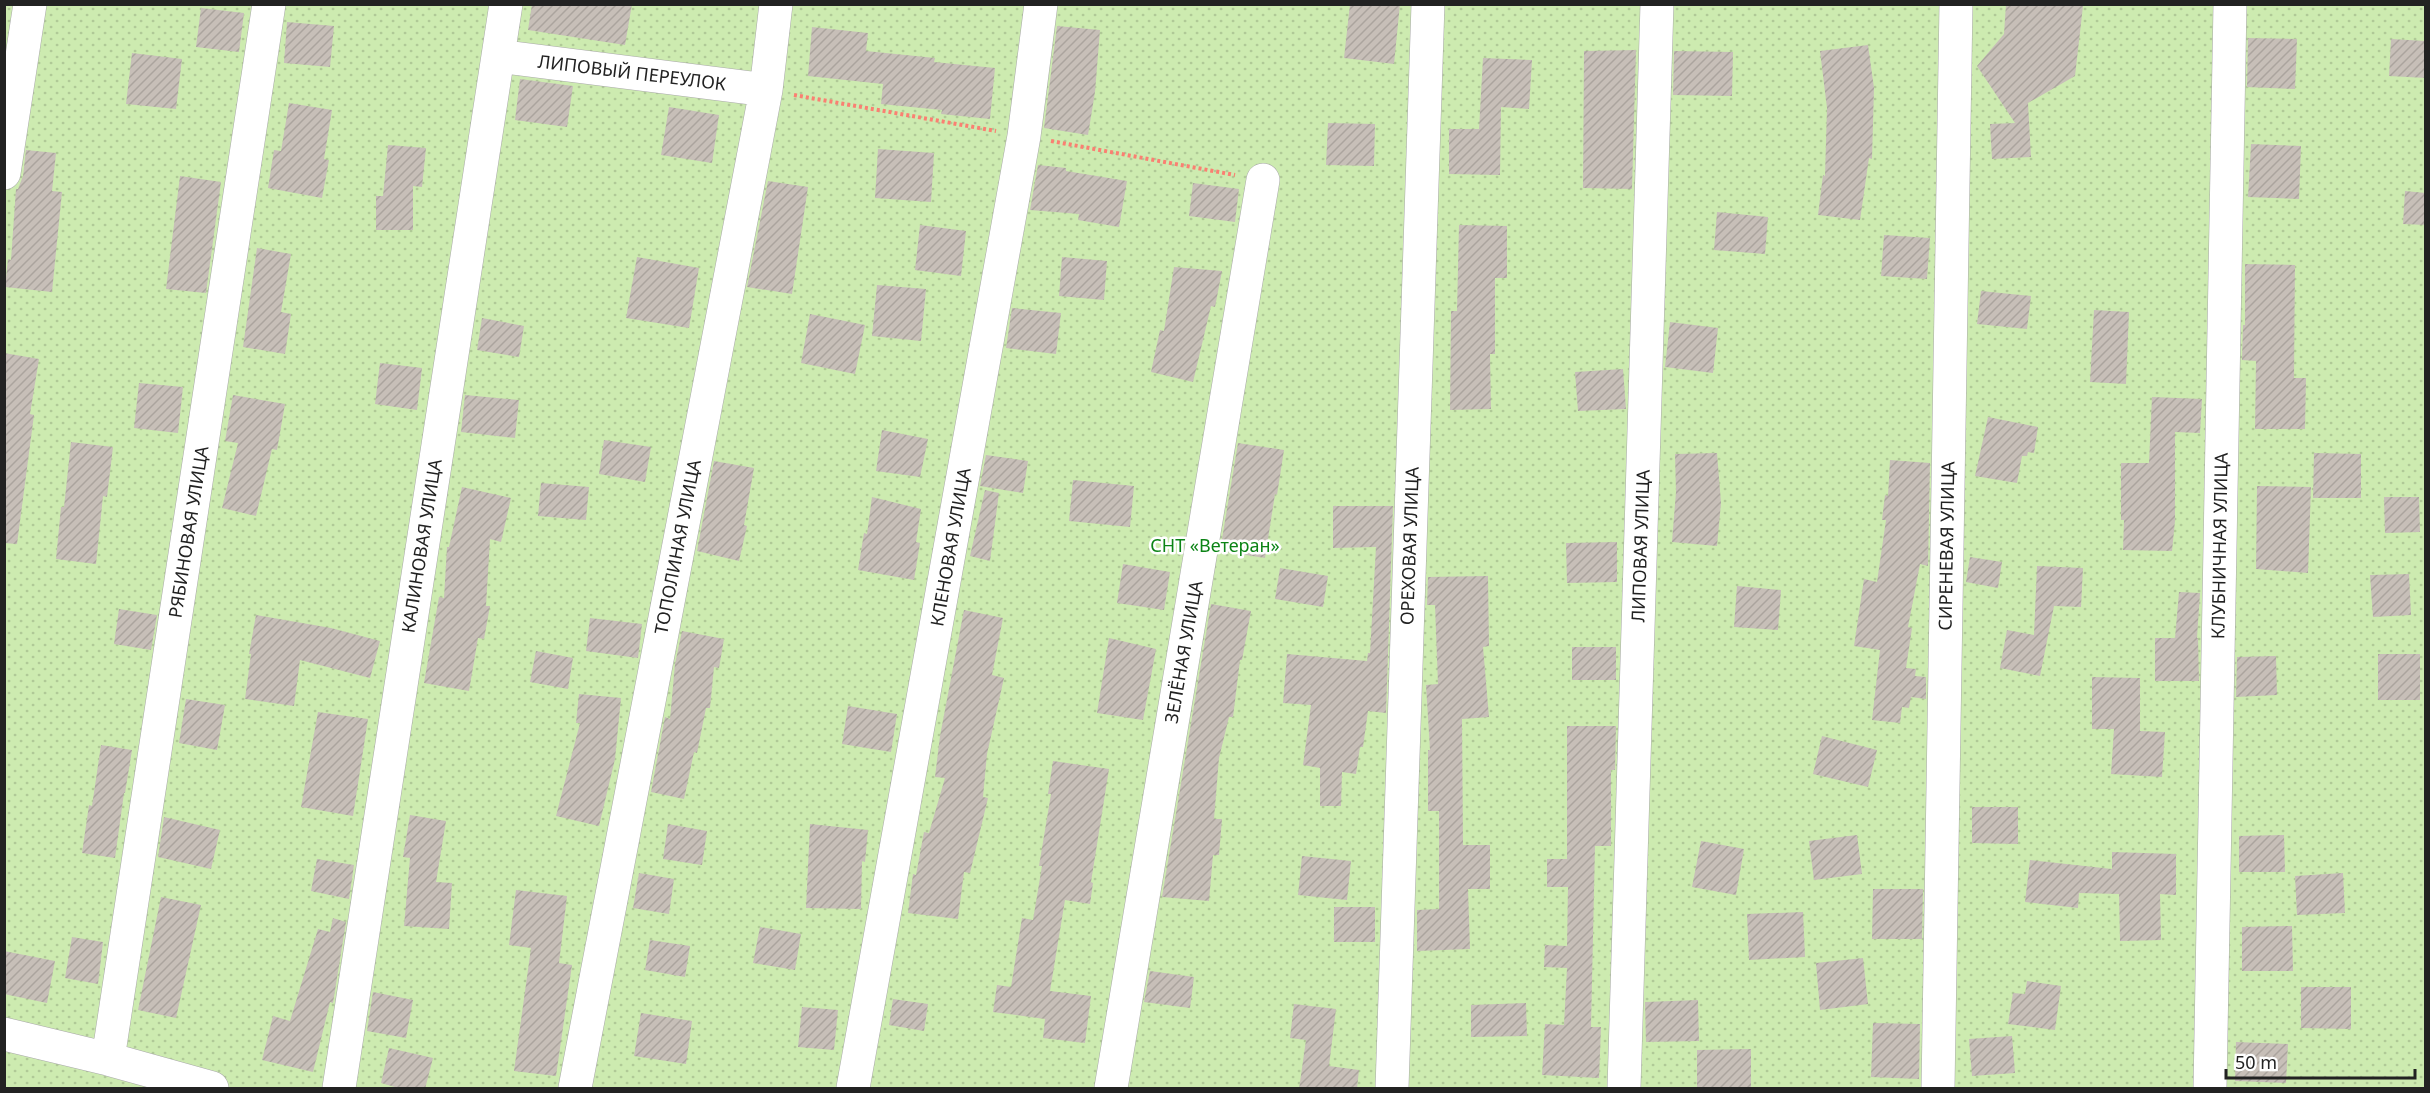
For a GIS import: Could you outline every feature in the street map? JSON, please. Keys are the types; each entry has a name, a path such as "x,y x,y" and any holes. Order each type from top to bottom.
{"street":[{"path":"4,173 30,4"},
{"name":"РЯБИНОВАЯ УЛИЦА","path":"108,1059 269,4"},
{"name":"КАЛИНОВАЯ УЛИЦА","path":"339,1089 506,4"},
{"name":"ТОПОЛИНАЯ УЛИЦА","path":"575,1089 766,90 776,4"},
{"name":"КЛЕНОВАЯ УЛИЦА","path":"854,1089 1024,136 1041,4"},
{"name":"ОРЕХОВАЯ УЛИЦА","path":"1392,1089 1428,4"},
{"name":"ЛИПОВАЯ УЛИЦА","path":"1624,1089 1657,4"},
{"name":"СИРЕНЕВАЯ УЛИЦА","path":"1938,1089 1956,4"},
{"name":"КЛУБНИЧНАЯ УЛИЦА","path":"2210,1089 2230,4"},
{"name":"ЛИПОВЫЙ ПЕРЕУЛОК","path":"498,56 766,90"},
{"name":"ЗЕЛЁНАЯ УЛИЦА","path":"1111,1089 1263,180"},
{"path":"6,1041 108,1059 212,1089"}],"green space":[{"name":"СНТ «Ветеран»","path":"5,5 2425,5 2425,1088 5,1088"}],"building":[{"path":"532,4 632,4 625,45 528,30"},
{"path":"1350,4 1400,4 1394,64 1344,58"},
{"path":"2006,4 2083,6 2075,76 2028,103 2031,157 1992,159 1990,124 2015,123 1977,66 2004,34"},
{"path":"201,8 244,13 239,52 196,47"},
{"path":"287,22 334,26 330,67 284,63"},
{"path":"1057,26 1100,30 1095,92 1088,135 1044,128"},
{"path":"812,27 868,33 866,51 935,58 934,62 995,68 990,119 941,114 942,110 881,104 883,84 808,76"},
{"path":"2248,38 2297,39 2295,89 2247,87"},
{"path":"2391,39 2426,41 2426,78 2389,76"},
{"path":"1868,45 1874,88 1872,159 1869,158 1860,220 1818,215 1823,175 1825,176 1827,108 1820,51"},
{"path":"1636,50 1632,189 1583,188 1584,51"},
{"path":"1674,51 1733,52 1732,96 1673,95"},
{"path":"132,53 182,59 176,109 126,104"},
{"path":"1483,58 1532,60 1529,109 1501,107 1500,175 1449,174 1449,129 1479,129"},
{"path":"520,79 573,86 567,127 515,120"},
{"path":"289,103 332,110 324,159 329,160 322,198 268,188 274,150 281,151"},
{"path":"669,107 719,115 712,163 661,155"},
{"path":"1328,123 1375,124 1374,166 1326,165"},
{"path":"2251,144 2301,146 2299,199 2248,197"},
{"path":"388,145 426,148 422,187 413,186 413,230 376,230 376,196 383,196"},
{"path":"878,149 934,153 931,202 875,198"},
{"path":"26,150 56,153 52,191 62,192 52,292 5,287 8,259 11,260 16,189 23,176"},
{"path":"1038,165 1066,168 1066,171 1127,181 1119,227 1078,220 1079,214 1030,210"},
{"path":"180,176 221,182 206,293 166,289"},
{"path":"768,181 808,187 792,294 747,287"},
{"path":"1193,183 1239,189 1235,222 1189,216"},
{"path":"2405,191 2426,193 2426,225 2403,224"},
{"path":"1717,212 1768,217 1765,254 1714,250"},
{"path":"920,225 966,231 961,276 915,270"},
{"path":"1459,225 1507,226 1507,278 1495,278 1495,354 1490,354 1491,409 1450,410 1451,311 1457,311"},
{"path":"1884,235 1930,238 1927,279 1881,276"},
{"path":"257,248 291,254 281,312 291,314 285,354 243,347"},
{"path":"637,257 699,268 689,328 626,318"},
{"path":"1062,257 1107,261 1104,300 1059,296"},
{"path":"2245,264 2295,265 2294,378 2306,378 2305,429 2255,429 2256,361 2242,360 2243,325 2245,325"},
{"path":"1174,267 1222,271 1215,307 1211,306 1193,382 1151,372 1160,330 1164,331"},
{"path":"877,285 926,289 921,341 872,336"},
{"path":"1981,291 2031,296 2027,329 1977,324"},
{"path":"1012,308 1061,313 1056,354 1006,348"},
{"path":"2094,310 2129,312 2126,384 2090,382"},
{"path":"810,314 865,325 855,374 801,363"},
{"path":"482,318 524,326 519,357 477,350"},
{"path":"1670,322 1718,328 1713,373 1665,367"},
{"path":"4,353 39,359 30,414 34,415 17,544 4,543"},
{"path":"380,363 422,368 417,410 375,404"},
{"path":"1623,369 1626,409 1578,411 1575,372"},
{"path":"139,383 183,387 178,433 134,428"},
{"path":"233,395 285,404 277,450 272,449 256,516 222,508 238,443 225,441"},
{"path":"465,395 519,400 515,438 461,432"},
{"path":"2152,397 2202,399 2200,433 2175,432 2175,521 2172,551 2123,550 2121,463 2149,463"},
{"path":"1988,417 2038,427 2034,453 2028,452 2027,456 2022,456 2017,483 1975,476"},
{"path":"882,430 928,439 920,477 876,471"},
{"path":"604,440 651,447 645,482 599,474"},
{"path":"71,442 113,447 107,497 103,496 96,564 56,559"},
{"path":"1238,443 1284,450 1265,558 1220,551"},
{"path":"1717,453 1721,503 1717,546 1672,542 1676,492 1675,454"},
{"path":"2314,453 2361,454 2361,498 2313,498"},
{"path":"986,455 1028,461 1023,493 980,486"},
{"path":"1890,460 1930,463 1928,566 1920,564 1908,627 1912,628 1906,668 1916,669 1915,676 1926,677 1926,699 1911,697 1909,708 1902,707 1900,723 1872,720 1880,650 1854,646 1864,579 1877,582 1886,520 1882,520 1885,495 1888,496"},
{"path":"714,461 754,468 744,525 747,526 739,561 697,551"},
{"path":"1073,480 1134,486 1130,527 1069,521"},
{"path":"541,483 589,487 586,520 538,516"},
{"path":"2257,486 2311,487 2308,573 2256,569"},
{"path":"462,487 511,498 501,542 490,539 486,606 490,606 484,639 478,638 469,691 424,683 439,597 444,598 447,547 449,547"},
{"path":"985,490 999,493 990,561 970,556"},
{"path":"872,497 921,509 916,542 920,543 914,580 858,570 864,533 867,534"},
{"path":"2384,497 2419,497 2420,532 2385,533"},
{"path":"1333,506 1393,506 1386,713 1368,711 1363,747 1360,747 1356,774 1342,772 1341,806 1320,806 1320,768 1303,765 1311,705 1283,703 1287,654 1367,661 1368,653 1370,653 1376,547 1333,548"},
{"path":"1617,542 1617,582 1567,583 1566,543"},
{"path":"1970,557 2002,562 1998,588 1966,582"},
{"path":"1123,564 1170,572 1164,610 1117,603"},
{"path":"2037,566 2083,568 2081,607 2054,606 2040,676 2000,668 2007,630 2034,635"},
{"path":"1280,568 1328,576 1323,607 1275,599"},
{"path":"2409,574 2411,615 2373,617 2370,575"},
{"path":"1488,576 1489,646 1483,647 1489,717 1462,719 1463,845 1490,845 1490,889 1468,889 1470,949 1417,951 1417,910 1439,909 1439,811 1428,811 1428,750 1430,750 1426,685 1438,684 1435,605 1427,605 1428,577"},
{"path":"1737,586 1781,590 1778,630 1734,627"},
{"path":"2179,592 2200,593 2197,638 2199,681 2155,681 2155,638 2175,638"},
{"path":"1211,604 1251,611 1242,660 1240,660 1233,717 1229,717 1219,758 1214,819 1222,819 1219,855 1213,855 1209,901 1162,897"},
{"path":"119,609 157,615 151,650 114,644"},
{"path":"964,610 1003,618 992,675 1004,678 987,754 983,797 988,798 970,873 964,872 958,919 908,913 913,874 916,875 924,832 929,833 945,778 935,777 940,736"},
{"path":"256,615 331,628 380,641 370,678 300,660 294,706 245,699 251,654 249,654"},
{"path":"590,618 642,624 638,658 586,651"},
{"path":"682,631 724,639 719,668 714,667 710,708 706,708 697,753 694,752 684,799 651,792 665,717 670,719 675,664"},
{"path":"1109,638 1156,649 1143,720 1097,713"},
{"path":"1572,647 1616,647 1616,680 1572,680"},
{"path":"536,651 573,658 568,689 530,682"},
{"path":"2378,654 2420,654 2420,700 2378,700"},
{"path":"2276,656 2277,695 2236,697 2237,657"},
{"path":"2092,677 2140,678 2140,731 2165,732 2162,777 2111,774 2114,729 2092,729"},
{"path":"579,694 621,698 615,759 599,826 556,816 580,723 576,723"},
{"path":"186,699 225,705 217,750 179,743"},
{"path":"848,706 897,714 891,752 842,744"},
{"path":"318,712 368,719 353,816 301,807"},
{"path":"1567,726 1616,726 1615,770 1611,770 1611,846 1595,846 1591,1027 1601,1027 1599,1078 1542,1075 1545,1024 1564,1025 1567,968 1544,967 1545,945 1567,946 1568,887 1547,887 1547,859 1567,859"},
{"path":"1822,736 1877,750 1868,787 1813,774"},
{"path":"101,745 132,750 115,858 82,853"},
{"path":"1053,761 1109,769 1091,882 1093,883 1090,904 1065,900 1050,991 1091,996 1085,1043 1043,1038 1045,1019 993,1012 997,985 1011,987 1022,918 1033,920 1042,866 1039,866 1051,794 1048,794"},
{"path":"1972,807 2018,807 2018,844 1972,843"},
{"path":"410,815 446,821 436,882 452,883 449,929 404,926 410,858 403,857"},
{"path":"164,817 220,830 211,869 158,857"},
{"path":"668,824 707,831 702,865 663,859"},
{"path":"810,824 868,830 865,862 862,861 861,909 806,908"},
{"path":"1857,835 1862,874 1814,880 1809,841"},
{"path":"2284,835 2285,872 2239,872 2239,836"},
{"path":"1701,841 1744,849 1736,895 1692,887"},
{"path":"2112,852 2176,854 2176,895 2160,894 2161,940 2120,941 2119,894 2079,893 2078,908 2025,902 2030,860 2112,869"},
{"path":"1302,856 1351,861 1347,900 1298,895"},
{"path":"317,859 354,865 349,899 311,891"},
{"path":"639,873 674,879 669,914 633,908"},
{"path":"2343,873 2345,913 2297,915 2295,876"},
{"path":"1873,889 1923,889 1922,939 1872,939"},
{"path":"516,890 567,896 559,963 572,965 556,1076 514,1071 531,948 509,945"},
{"path":"161,897 201,905 176,1018 138,1010"},
{"path":"1334,907 1375,907 1375,942 1334,942"},
{"path":"1803,912 1805,957 1749,960 1747,914"},
{"path":"333,918 346,922 333,1003 330,1002 313,1072 262,1060 273,1016 290,1021 318,929 330,932"},
{"path":"2292,926 2293,971 2242,971 2242,927"},
{"path":"760,927 801,934 795,970 753,963"},
{"path":"72,937 103,942 98,984 65,978"},
{"path":"650,940 690,946 685,977 645,970"},
{"path":"4,951 55,961 47,1003 4,994"},
{"path":"1863,958 1868,1004 1820,1010 1816,963"},
{"path":"1150,971 1194,977 1190,1008 1144,1002"},
{"path":"2027,981 2061,986 2055,1030 2008,1024 2013,993 2025,994"},
{"path":"2301,987 2351,987 2351,1029 2301,1028"},
{"path":"373,992 413,1000 406,1038 367,1031"},
{"path":"893,999 928,1004 924,1031 889,1025"},
{"path":"1698,1000 1699,1041 1646,1042 1645,1002"},
{"path":"1526,1003 1527,1036 1471,1037 1471,1005"},
{"path":"1294,1004 1336,1009 1329,1066 1359,1070 1357,1089 1299,1089 1306,1040 1290,1038"},
{"path":"802,1007 838,1010 834,1050 798,1047"},
{"path":"641,1013 692,1021 686,1064 634,1056"},
{"path":"1873,1023 1920,1024 1919,1079 1871,1077"},
{"path":"2012,1036 2015,1073 1972,1076 1969,1039"},
{"path":"2236,1042 2288,1044 2286,1083 2235,1081"},
{"path":"389,1048 433,1058 425,1089 402,1089 381,1083"},
{"path":"1751,1049 1751,1089 1697,1089 1697,1050"}]}
